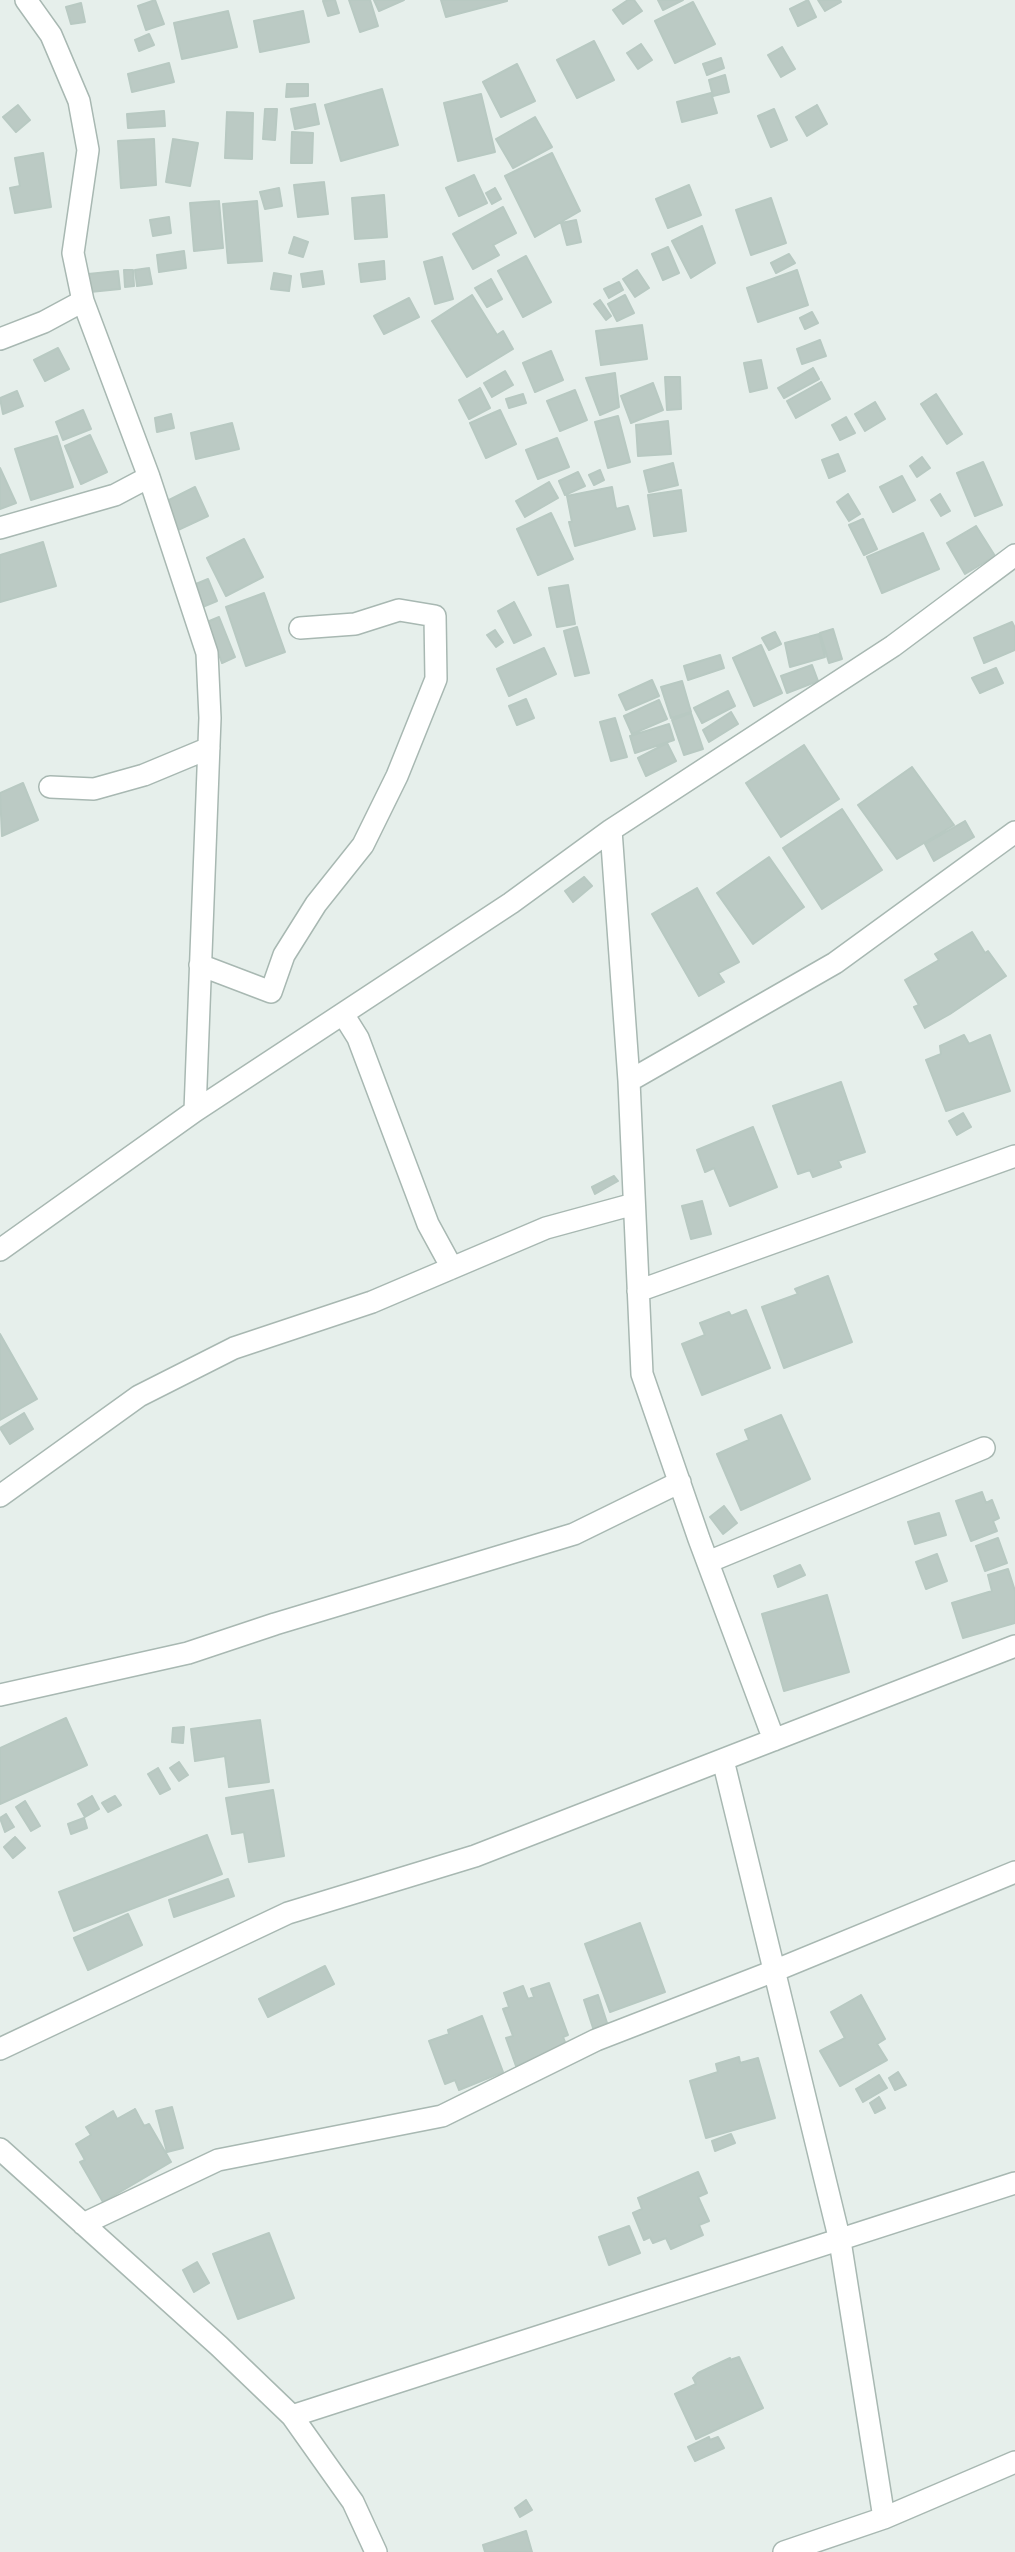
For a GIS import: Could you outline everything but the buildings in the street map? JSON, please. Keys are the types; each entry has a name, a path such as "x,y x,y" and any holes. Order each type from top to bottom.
{"street":[{"path":"26,0 51,35 79,101 88,150 73,253 83,301 149,477 207,653 209,748 195,1111"},
{"path":"0,339 44,322 83,301"},
{"path":"0,528 115,495 149,477"},
{"path":"0,1250 195,1111 512,903 611,830 892,646 1015,555"},
{"path":"200,965 271,992 284,954 316,904 363,845 397,776 436,679 435,616 399,610 355,624 300,628"},
{"path":"50,787 94,789 144,775 209,748"},
{"path":"611,830 629,1081 642,1374 774,1740"},
{"path":"629,1081 835,963 1015,832"},
{"path":"343,1014 358,1038 428,1224 452,1268"},
{"path":"638,1291 1015,1156"},
{"path":"0,1496 139,1396 234,1348 372,1302 546,1228 634,1203"},
{"path":"708,1562 984,1448"},
{"path":"0,1695 188,1653 574,1534 680,1482"},
{"path":"0,2049 288,1913 475,1856 1015,1646"},
{"path":"723,1760 839,2241 884,2518"},
{"path":"83,2224 218,2160 442,2116 596,2040 774,1971 1015,1872"},
{"path":"0,2149 219,2346 292,2416 353,2502 376,2552"},
{"path":"292,2416 1015,2183"},
{"path":"792,2551 884,2518 1015,2462"}]}
